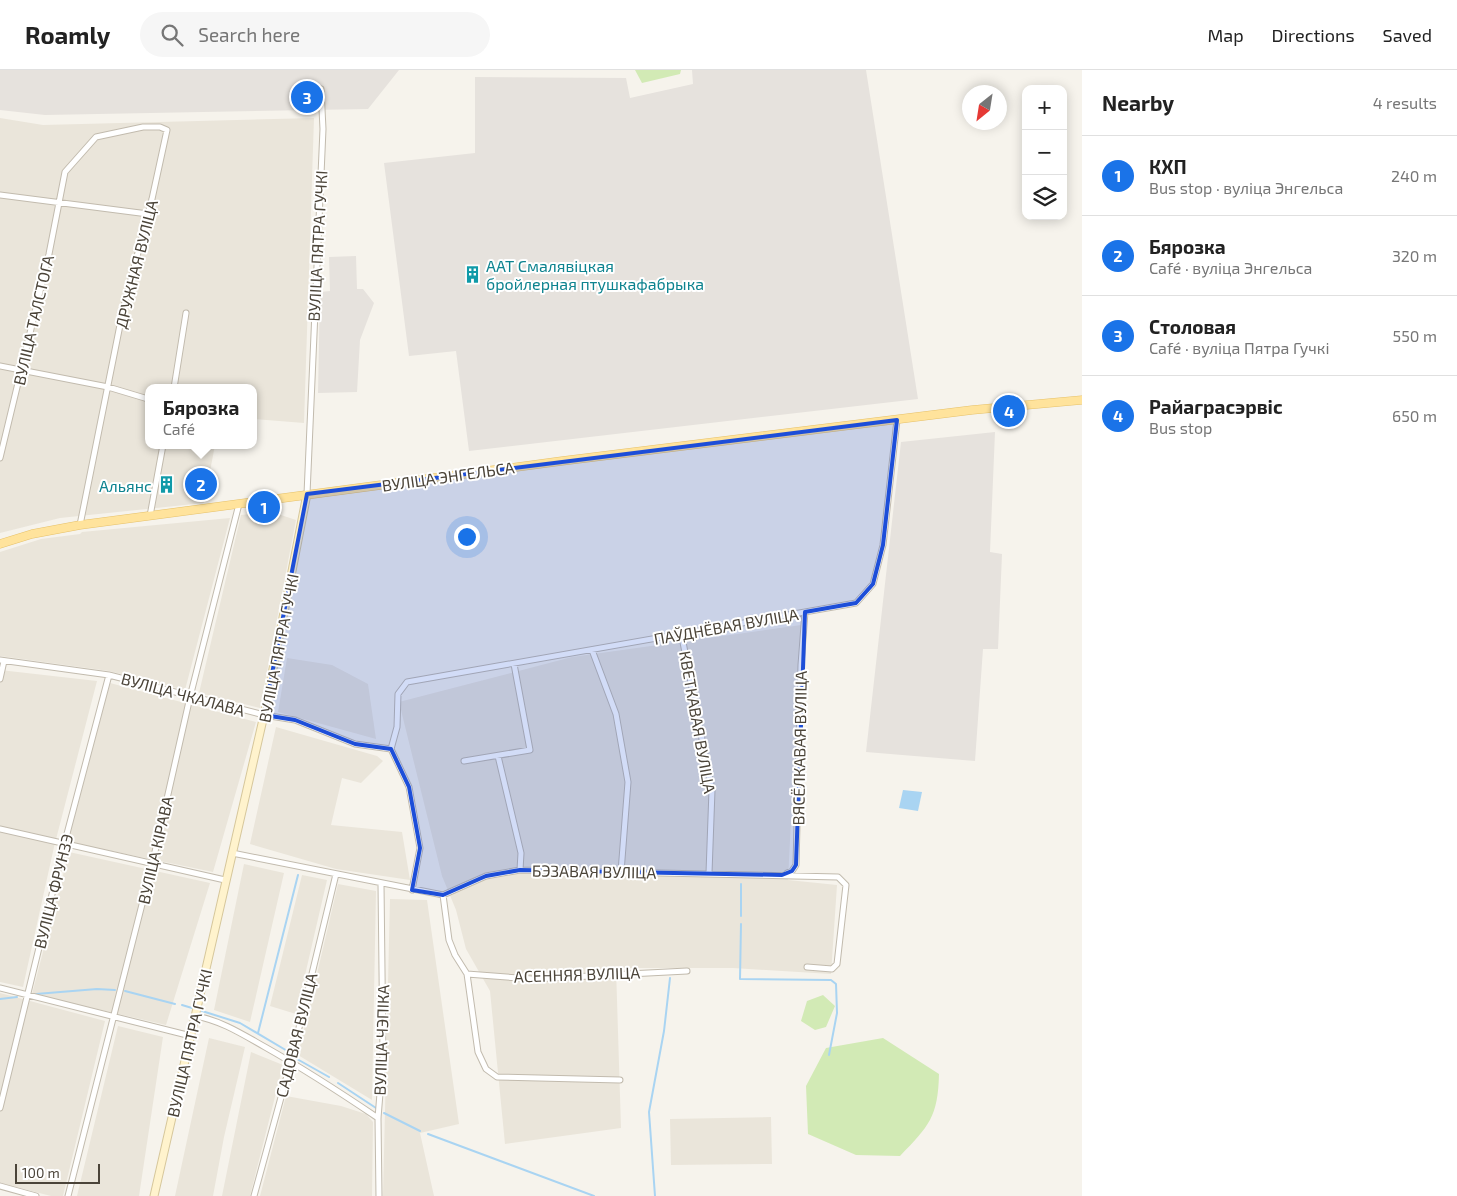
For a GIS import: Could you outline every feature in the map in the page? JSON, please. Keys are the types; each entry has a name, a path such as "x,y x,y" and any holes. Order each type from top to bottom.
{"main road":[{"name":"ВУЛІЦА ЭНГЕЛЬСА","path":"0,544 32,534 80,525 307,494 897,420 1082,400"}],"street":[{"name":"ВУЛІЦА ПЯТРА ГУЧКІ","path":"154,1196 264,715 307,494 323,129 321,89"},
{"name":"ДРУЖНАЯ ВУЛІЦА","path":"65,182 65,172 71,163 96,136 143,127 160,127 167,130 123,310 80,525"},
{"name":"ВУЛІЦА ТАЛСТОГА","path":"0,458 65,182"},
{"path":"0,195 148,214"},
{"path":"175,384 186,313"},
{"path":"0,366 108,387 145,398"},
{"name":"ПАЎДНЁВАЯ ВУЛІЦА","path":"391,749 397,727 398,694 407,682 592,650 681,632 856,603 873,584 883,545 897,420"},
{"path":"150,516 162,449"},
{"name":"ВУЛІЦА КІРАВА","path":"68,1196 152,864 190,697 239,504"},
{"name":"ВЯСЁЛКАВАЯ ВУЛІЦА","path":"782,875 792,872 796,864 800,675 805,612"},
{"name":"КВЕТКАВАЯ ВУЛІЦА","path":"681,632 712,790 709,873"},
{"path":"592,650 616,714 628,782 621,872"},
{"path":"0,678 2,661"},
{"name":"ВУЛІЦА ЧКАЛАВА","path":"2,661 109,675 264,715 295,720 356,744 391,749"},
{"path":"464,761 530,750 514,664"},
{"name":"ВУЛІЦА ФРУНЗЭ","path":"0,1108 64,844 109,675"},
{"path":"391,749 409,787 420,848 412,890"},
{"path":"498,756 521,853 520,870"},
{"path":"0,829 225,880"},
{"path":"232,853 443,895 449,940 455,955 467,974 478,1052 486,1069 497,1077 620,1080"},
{"name":"БЭЗАВАЯ ВУЛІЦА","path":"443,895 486,876 520,870 838,877 846,885 837,964 832,968 807,967"},
{"name":"САДОВАЯ ВУЛІЦА","path":"254,1196 291,1061 336,874"},
{"name":"ВУЛІЦА ЧЭПІКА","path":"379,1196 378,1118 383,1056 381,884"},
{"name":"АСЕННЯЯ ВУЛІЦА","path":"467,974 532,979 687,972"},
{"path":"0,988 113,1018 191,1036"},
{"path":"196,1016 215,1020 232,1028 291,1061 378,1118"},
{"path":"0,1186 36,1196"}],"highlighted area":[{"path":"897,420 883,545 873,584 856,603 805,612 796,865 792,871 782,875 520,870 486,876 443,895 412,890 420,848 409,787 391,749 355,744 295,720 264,715 307,494"}],"shaded area":[{"path":"0,70 399,70 368,109 45,115 0,110"},
{"name":"ААТ Смалявіцкая бройлерная птушкафабрыка","path":"692,70 866,70 918,399 469,451 456,351 409,356 384,163 475,153 475,77 626,78 630,98 693,84"},
{"path":"0,118 43,125 314,118 304,423 257,419 257,384 145,384 145,449 214,449 204,503 60,518 0,533"},
{"path":"356,256 357,289 363,289 374,303 360,340 357,392 318,393 320,292 330,291 329,257"},
{"path":"995,432 990,552 1002,554 998,649 983,649 975,761 866,752 901,442"},
{"path":"272,512 296,520 260,708 199,693 241,515"},
{"path":"230,518 185,690 109,671 0,656 0,552 41,539 80,534 82,532"},
{"path":"801,625 788,880 837,885 831,974 733,968 616,968 621,1128 505,1144 490,991 466,949 456,910 442,876 399,702 572,657"},
{"path":"287,658 332,665 368,684 376,739 278,712"},
{"path":"0,670 97,681 54,847 23,987 0,982"},
{"path":"110,683 256,722 213,872 68,842"},
{"path":"276,727 377,756 383,761 361,783 342,778 331,825 402,832 410,880 336,869 250,844"},
{"path":"69,852 210,883 166,1025 32,994"},
{"path":"244,864 284,873 250,1022 214,1010"},
{"path":"302,875 327,880 296,1014 270,1006"},
{"path":"338,884 376,891 372,1100 298,1055"},
{"path":"390,899 427,900 459,1124 420,1133 434,1196 383,1196"},
{"path":"0,993 105,1021 63,1196 51,1196 0,1183"},
{"path":"118,1026 163,1037 139,1196 77,1196"},
{"path":"209,1038 245,1047 224,1137 213,1196 175,1196"},
{"path":"251,1052 283,1065 250,1196 222,1196"},
{"path":"286,1096 341,1106 366,1114 373,1122 372,1196 260,1196"},
{"path":"771,1117 772,1164 671,1165 670,1119"}],"green space":[{"path":"635,70 681,70 680,74 642,83"},
{"path":"823,995 835,1006 826,1027 815,1030 801,1021 807,1001"},
{"path":"883,1038 939,1074 937,1101 934,1111 918,1137 900,1156 856,1155 808,1134 806,1086 826,1048"}],"water":[{"path":"903,790 922,792 918,811 899,808"}],"waterway":[{"path":"258,1033 298,875"},
{"path":"741,884 741,916"},
{"path":"741,924 740,979 831,980 836,984 837,1013 829,1055"},
{"path":"655,1196 649,1112 664,1031 670,978"},
{"path":"36,994 97,989 115,990"},
{"path":"125,991 175,1004"},
{"path":"0,999 17,997"},
{"path":"182,1005 192,1008"},
{"path":"202,1011 240,1023 289,1052"},
{"path":"297,1059 329,1077"},
{"path":"338,1083 376,1108"},
{"path":"384,1113 420,1131"},
{"path":"428,1134 594,1196"}],"place":[{"name":"Столовая","path":"307,97"},
{"name":"ААТ Смалявіцкая бройлерная птушкафабрыка","path":"472,274"},
{"name":"Райаграсэрвіс","path":"1009,411"},
{"name":"Бярозка","path":"201,484"},
{"name":"Альянс","path":"166,485"},
{"name":"КХП","path":"264,507"}]}
